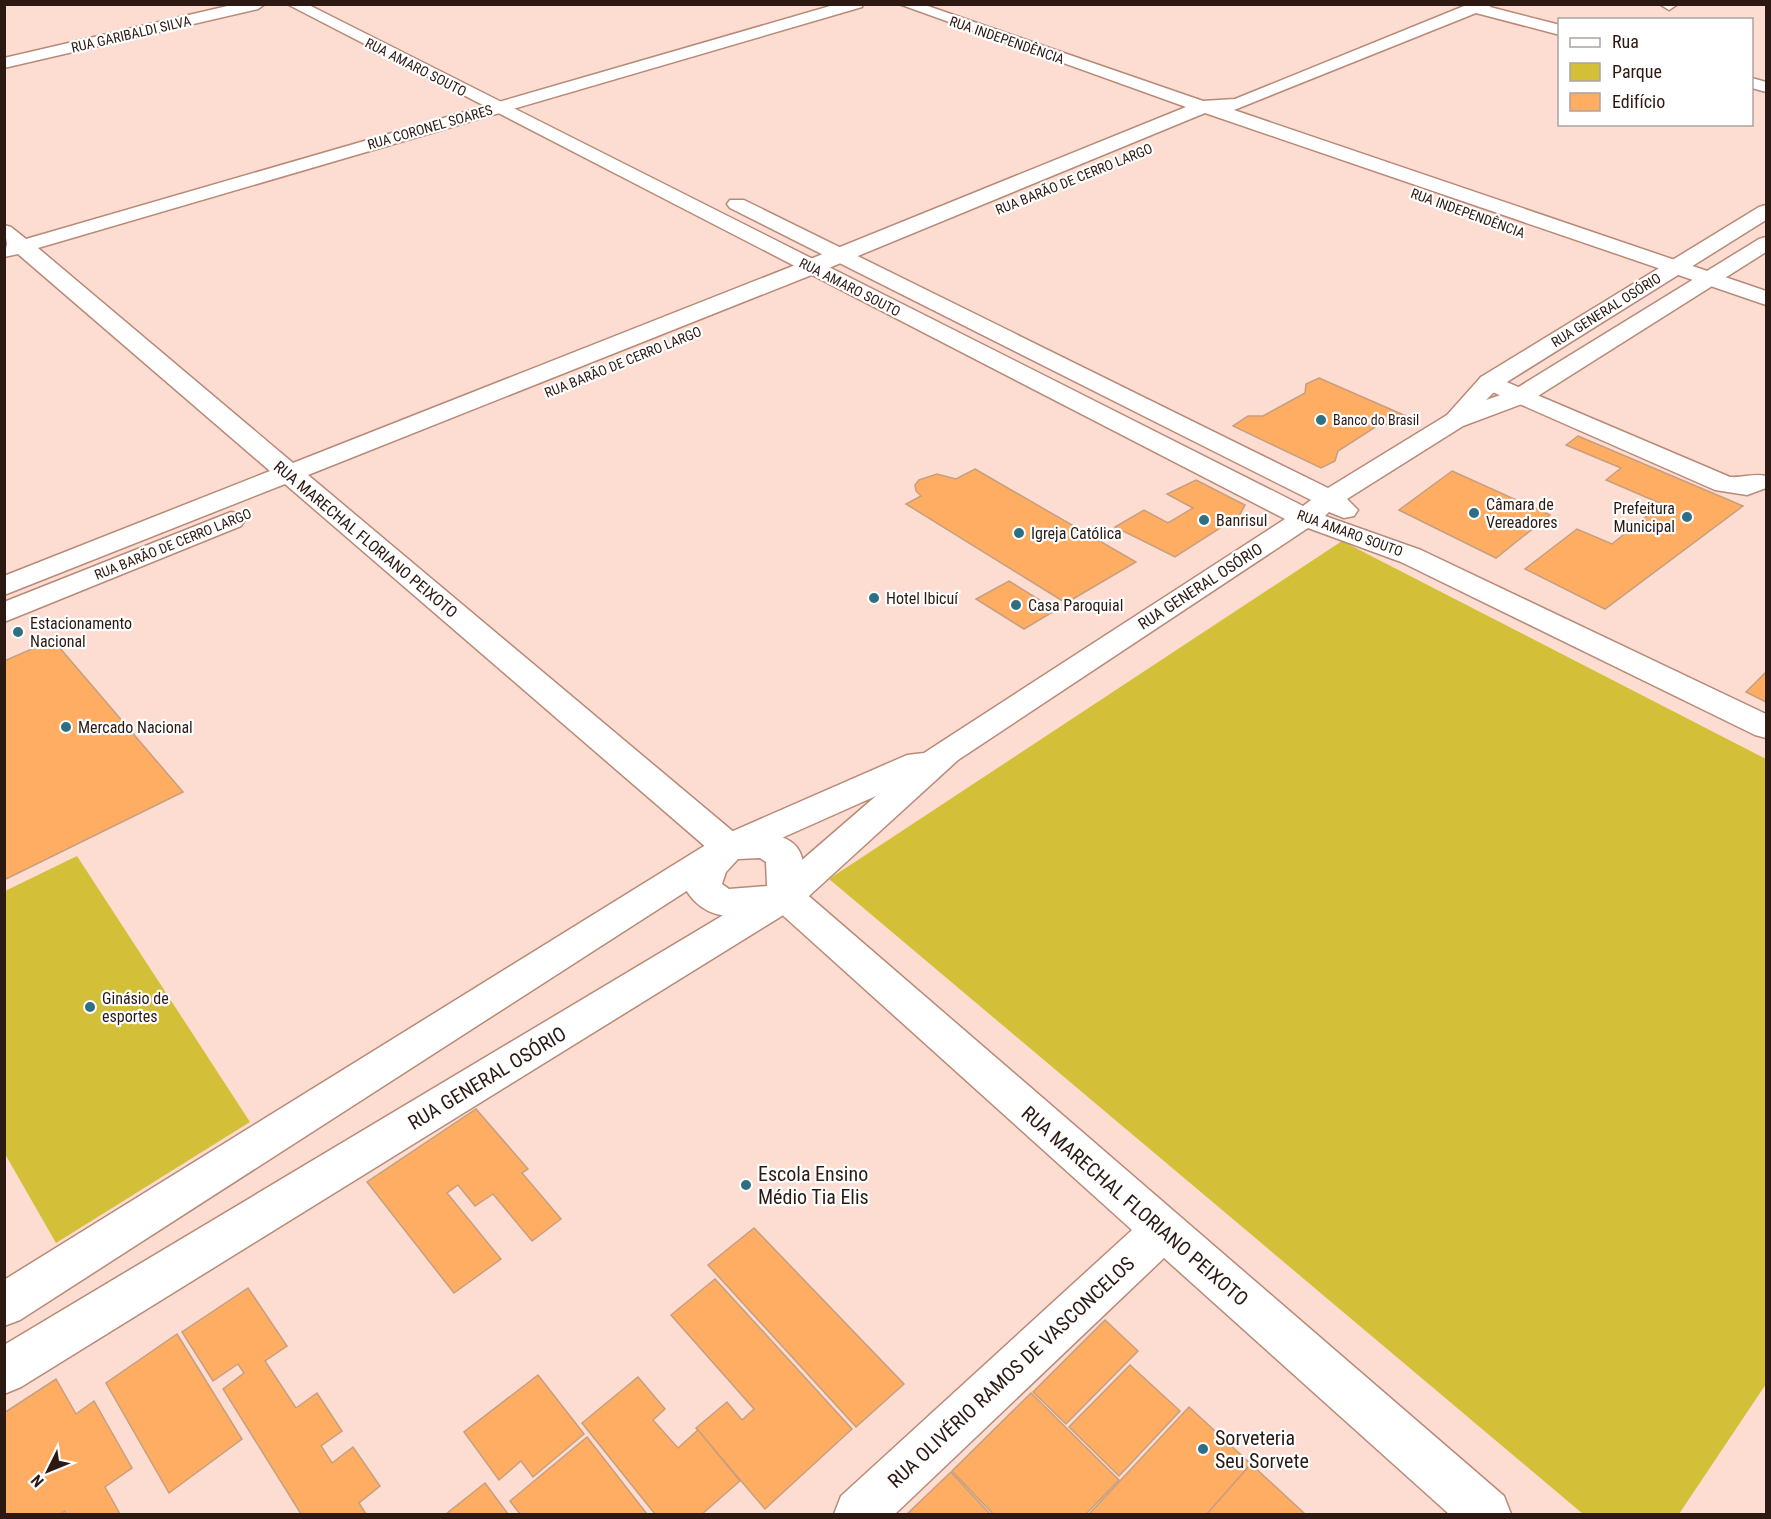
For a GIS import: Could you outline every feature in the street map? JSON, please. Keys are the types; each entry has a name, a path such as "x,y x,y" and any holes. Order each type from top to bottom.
{"street":[{"name":"RUA GARIBALDI SILVA","path":"4,53 218,4"},
{"name":"RUA GARIBALDI SILVA","path":"4,63 258,4"},
{"name":"RUA AMARO SOUTO","path":"294,4 1305,518 1411,556 1767,727"},
{"name":"RUA CORONEL SOARES","path":"10,243 529,99 856,4"},
{"name":"RUA INDEPENDÊNCIA","path":"906,4 1208,110 1767,298"},
{"path":"1480,6 1558,29"},
{"name":"RUA BARÃO DE CERRO LARGO","path":"4,586 519,404 832,278 849,260 969,203 1134,136 1480,6"},
{"path":"508,89 561,116"},
{"name":"RUA INDEPENDÊNCIA","path":"1208,110 1479,217 1767,319"},
{"name":"RUA BARÃO DE CERRO LARGO","path":"4,612 499,390 811,267 849,260 991,212 1158,145 1208,110"},
{"path":"1134,136 1158,145"},
{"name":"RUA AMARO SOUTO","path":"722,196 1329,499 1411,556"},
{"path":"969,203 991,212"},
{"path":"1479,217 1499,206"},
{"name":"RUA GENERAL OSÓRIO","path":"1454,421 1490,382 1767,211"},
{"name":"RUA MARECHAL FLORIANO PEIXOTO","path":"10,243 298,481 729,847"},
{"name":"RUA GENERAL OSÓRIO","path":"4,1371 785,896 946,752 1305,518 1329,499 1454,421 1521,396 1767,243"},
{"path":"1490,382 1724,484 1747,487 1759,482"},
{"path":"499,390 519,404"},
{"name":"RUA GENERAL OSÓRIO","path":"4,1305 729,847 946,752"},
{"path":"767,845 784,857 785,896 753,903 721,903 703,888 710,866 729,847 767,845"},
{"name":"RUA MARECHAL FLORIANO PEIXOTO","path":"785,896 1486,1515"},
{"name":"RUA OLIVÉRIO RAMOS DE VASCONCELOS","path":"859,1515 1163,1230"}],"green space":[{"path":"1342,541 1766,759 1766,1384 1679,1514 1583,1514 829,879"},
{"name":"Ginásio de esportes","path":"77,856 250,1122 56,1243 5,1154 5,891"}],"building":[{"name":"Banco do Brasil","path":"1319,378 1406,416 1394,425 1380,424 1338,451 1335,461 1321,468 1233,426 1248,416 1263,416 1305,393 1306,384"},
{"name":"Prefeitura Municipal","path":"1578,436 1743,506 1605,609 1525,569 1577,529 1612,544 1662,504 1606,480 1621,468 1566,445"},
{"name":"Igreja Católica","path":"975,469 1136,562 1066,603 906,504 921,496 916,491 915,485 919,480 937,474 956,479"},
{"name":"Câmara de Vereadores","path":"1452,471 1550,515 1496,558 1399,510"},
{"name":"Banrisul","path":"1196,480 1245,505 1239,516 1175,557 1115,527 1144,510 1168,523 1193,508 1167,494"},
{"name":"Casa Paroquial","path":"1009,581 1056,610 1024,629 976,599"},
{"name":"Mercado Nacional","path":"53,640 183,792 4,880 4,661"},
{"path":"1766,672 1766,702 1746,692"},
{"path":"476,1109 528,1169 522,1173 561,1219 532,1241 493,1194 475,1206 458,1185 447,1193 501,1259 454,1293 367,1182"},
{"path":"754,1228 904,1384 856,1427 708,1265"},
{"path":"715,1279 852,1429 765,1509 696,1428 727,1402 742,1420 754,1409 671,1315"},
{"path":"248,1288 287,1346 265,1361 296,1408 317,1393 342,1431 321,1446 332,1463 353,1447 380,1486 359,1503 366,1514 301,1514 223,1389 244,1373 238,1364 213,1381 182,1332"},
{"path":"1105,1320 1138,1351 1066,1424 1033,1392"},
{"path":"177,1334 242,1439 169,1493 106,1383"},
{"path":"1130,1365 1180,1411 1119,1476 1069,1427"},
{"path":"538,1375 584,1434 533,1477 521,1461 499,1480 464,1432"},
{"path":"638,1377 665,1409 653,1420 678,1448 698,1430 740,1481 702,1514 655,1514 582,1423"},
{"path":"56,1379 76,1414 94,1401 132,1468 105,1487 120,1514 66,1514 65,1511 60,1514 4,1514 4,1413"},
{"path":"1031,1393 1119,1480 1086,1514 993,1514 952,1471"},
{"path":"1189,1407 1251,1464 1207,1514 1089,1514"},
{"path":"587,1437 647,1514 520,1514 510,1501"},
{"path":"1251,1464 1305,1514 1207,1514"},
{"path":"951,1472 990,1514 907,1514"},
{"path":"485,1483 508,1514 446,1514"}],"place":[{"name":"Banco do Brasil","path":"1321,420"},
{"name":"Câmara de Vereadores","path":"1474,513"},
{"name":"Prefeitura Municipal","path":"1687,517"},
{"name":"Banrisul","path":"1204,520"},
{"name":"Igreja Católica","path":"1019,533"},
{"name":"Hotel Ibicuí","path":"874,598"},
{"name":"Casa Paroquial","path":"1016,605"},
{"name":"Estacionamento Nacional","path":"18,632"},
{"name":"Mercado Nacional","path":"66,727"},
{"name":"Ginásio de esportes","path":"90,1007"},
{"name":"Escola Ensino Médio Tia Elis","path":"746,1185"},
{"name":"Sorveteria Seu Sorvete","path":"1203,1449"}]}
